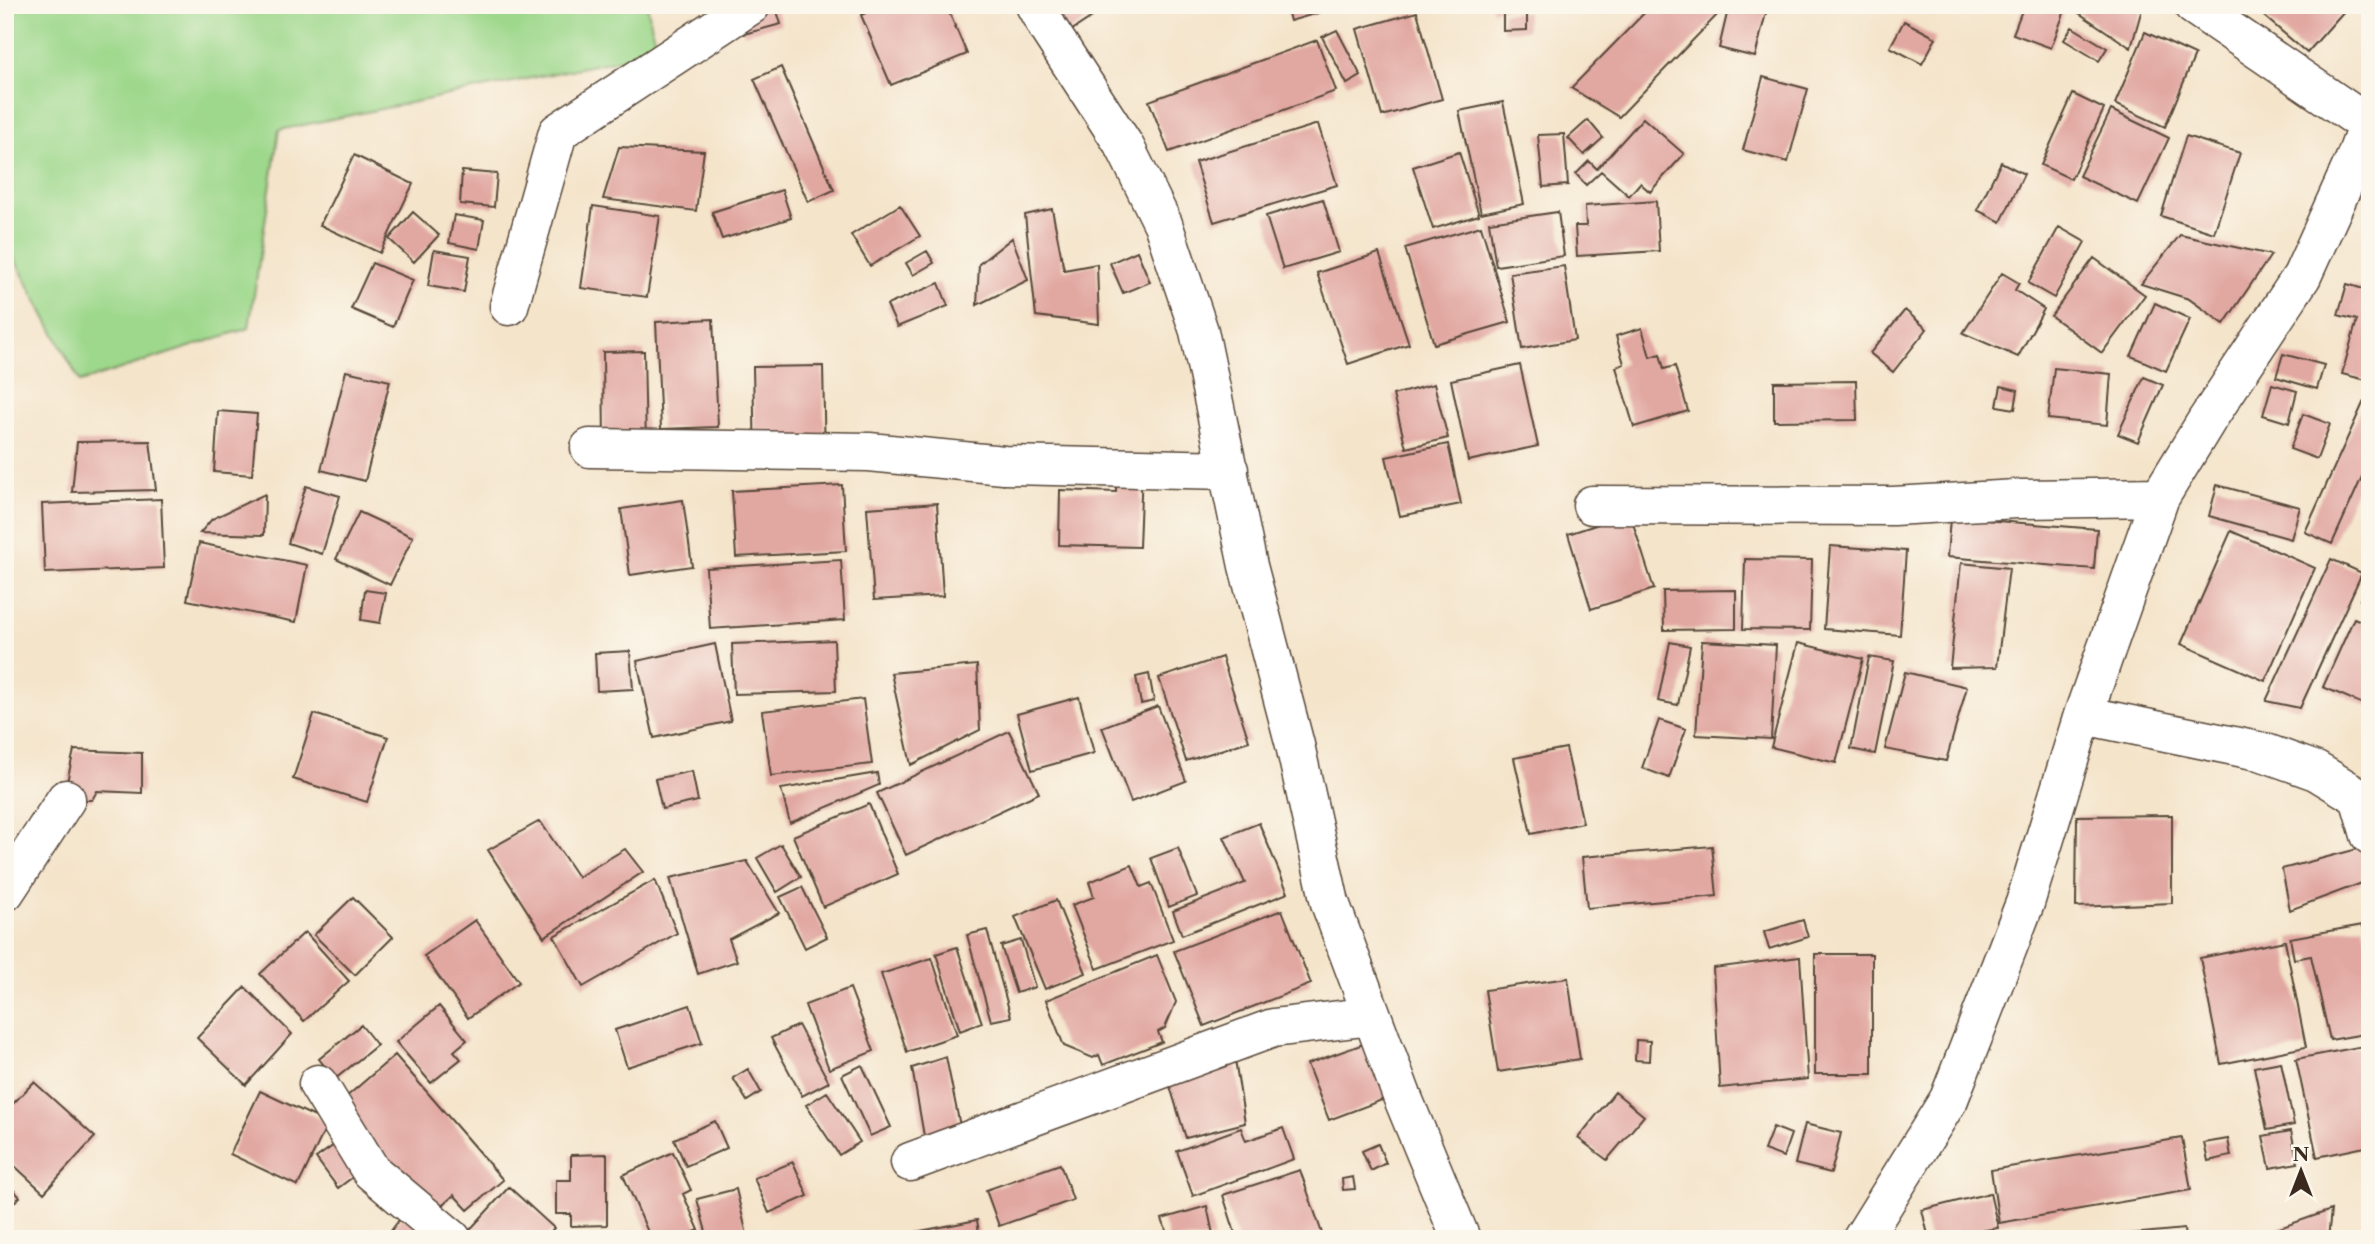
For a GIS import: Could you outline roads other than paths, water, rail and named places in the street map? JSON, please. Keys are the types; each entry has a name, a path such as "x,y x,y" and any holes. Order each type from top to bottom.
{"street":[{"path":"509,306 558,132 751,5"},
{"path":"1035,5 1125,147 1163,224 1199,331 1248,566 1295,745 1330,903 1402,1096 1461,1239"},
{"path":"1862,1239 1950,1099 2025,904 2084,715 2160,497 2302,276 2365,139 2193,5"},
{"path":"590,449 869,452 1004,465 1229,470"},
{"path":"1592,505 1893,506 2017,499 2160,497"},
{"path":"2084,715 2263,752 2316,771 2359,797 2370,835"},
{"path":"5,892 66,799"},
{"path":"910,1162 1273,1028 1372,1016"},
{"path":"318,1084 371,1171 452,1239"}]}
